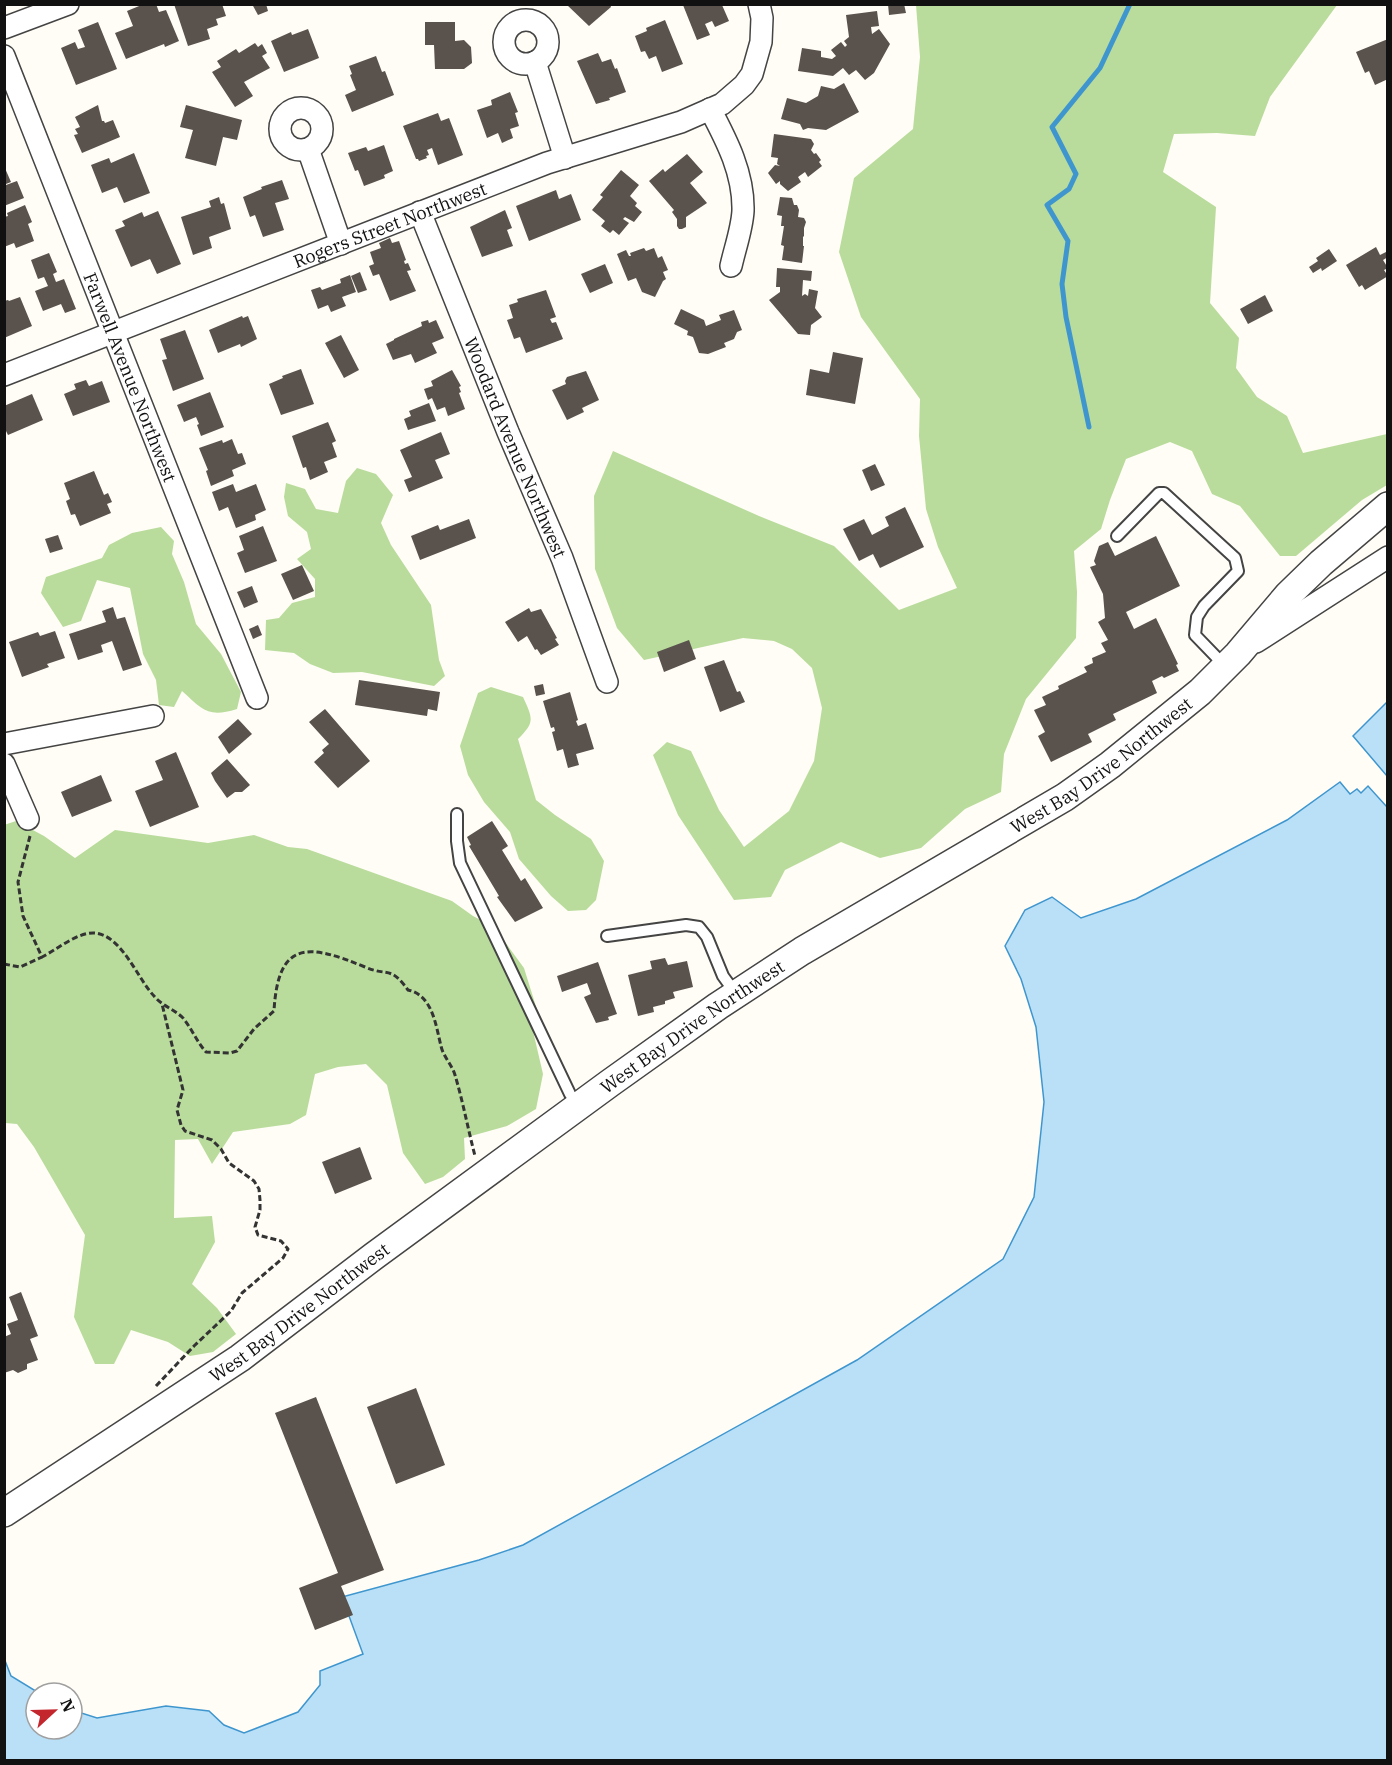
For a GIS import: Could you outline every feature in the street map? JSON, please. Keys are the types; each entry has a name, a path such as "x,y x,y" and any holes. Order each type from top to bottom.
{"street":[{"path":"4,28 68,4"},
{"name":"Rogers Street Northwest","path":"4,375 420,212 565,158 681,122 722,104 744,85 752,74 758,58 762,18 759,4"},
{"name":"Farwell Avenue Northwest","path":"4,57 257,698"},
{"path":"535,62 565,158"},
{"path":"710,109 730,147 742,189 742,213 731,266"},
{"path":"308,149 341,244"},
{"name":"Woodard Avenue Northwest","path":"420,212 508,432 562,558 607,682"},
{"path":"1232,660 1288,595 1321,563 1388,506"},
{"name":"West Bay Drive Northwest","path":"4,1513 240,1358 578,1106 736,994 811,946 1065,797 1110,765 1200,692 1232,660 1388,557"},
{"path":"4,744 153,716"},
{"path":"4,764 28,819"}],"lane":[{"path":"1117,536 1159,493 1164,493 1235,558 1238,571 1204,606 1197,617 1195,635 1232,660"},
{"path":"457,814 460,863 570,1094 578,1106"},
{"path":"607,936 686,925 699,927 707,938 723,976 736,994"}],"path":[{"path":"28,819 30,843 21,865 18,882 23,916 42,957"},
{"path":"4,964 20,966 63,946 75,937 100,934 124,953 145,985 162,1004 172,1008 182,1017 206,1052 230,1053 237,1051 254,1029 274,1011 276,980 290,958 297,954 318,951 369,969 392,972 408,990 420,996 433,1015 439,1032 441,1049 455,1074 477,1164"},
{"path":"155,1389 194,1346 231,1311 242,1293 283,1258 288,1249 281,1241 258,1234 255,1227 260,1210 260,1200 259,1189 254,1181 229,1163 221,1149 212,1140 185,1131 177,1110 183,1090 162,1004"}],"green space":[{"path":"916,5 1337,5 1270,97 1255,136 1217,133 1174,134 1163,172 1216,207 1210,303 1239,338 1236,368 1257,397 1287,416 1303,453 1387,434 1387,485 1362,500 1296,556 1280,556 1240,506 1212,494 1192,451 1170,442 1126,459 1101,529 1074,551 1077,592 1076,638 1026,699 1004,754 1001,792 965,809 921,848 880,858 841,842 785,870 771,897 734,900 678,815 653,755 667,742 691,751 719,810 744,847 789,811 814,761 822,708 812,668 792,649 774,641 743,638 644,660 617,628 595,569 594,496 613,451 759,516 834,546 899,610 957,588 938,547 926,509 919,436 920,399 861,317 839,252 854,178 913,129 920,57"},
{"path":"357,468 376,474 393,495 381,523 391,545 431,605 439,660 445,676 434,686 362,672 333,673 310,664 294,653 265,650 266,620 279,618 292,603 315,597 315,579 297,559 311,549 307,532 288,516 284,497 286,483 305,489 316,509 338,513 346,481"},
{"path":"161,527 174,541 172,554 184,582 196,624 221,654 241,692 237,709 219,713 212,712 195,703 182,691 174,707 159,705 156,680 143,654 130,588 97,580 81,621 63,627 41,593 46,577 102,558 109,545 132,533"},
{"path":"491,687 523,697 529,710 530,724 518,739 536,800 591,839 604,861 596,900 586,910 568,911 551,896 519,859 510,832 484,802 468,775 460,746 478,693"},
{"path":"16,821 44,836 75,858 115,830 208,843 254,835 288,847 307,849 452,901 494,927 524,968 538,1013 533,1031 543,1074 536,1109 507,1126 464,1138 465,1159 443,1177 425,1184 403,1153 387,1085 366,1064 338,1067 315,1074 306,1115 290,1124 233,1132 212,1164 198,1139 175,1140 174,1218 212,1216 215,1242 192,1284 217,1308 236,1334 213,1352 190,1356 168,1342 131,1330 114,1364 95,1364 74,1317 85,1235 34,1147 17,1124 5,1123 4,825"}],"water":[{"path":"1387,702 1387,776 1353,736"},
{"path":"1340,782 1350,794 1357,789 1361,793 1368,786 1387,807 1387,1760 5,1760 4,1658 11,1676 24,1684 24,1741 84,1741 84,1714 97,1718 166,1706 209,1711 224,1725 244,1733 298,1712 320,1685 320,1671 363,1654 342,1597 479,1560 523,1545 857,1360 1003,1259 1034,1197 1044,1102 1036,1027 1021,979 1005,946 1025,910 1052,897 1081,918 1136,899 1287,820"}],"building":[{"path":"144,4 156,4 159,12 166,10 179,41 165,47 164,44 126,59 115,33 133,26 127,11"},
{"path":"174,4 222,4 226,16 216,19 218,25 207,29 210,39 188,46"},
{"path":"252,4 266,4 268,11 258,15"},
{"path":"566,4 610,4 611,7 589,26"},
{"path":"888,4 904,4 906,13 889,15"},
{"path":"683,5 722,5 729,21 715,27 712,21 705,24 710,35 697,40"},
{"path":"877,11 879,26 871,27 872,34 879,29 890,44 874,73 865,80 856,70 849,75 843,68 833,76 798,71 802,48 821,51 821,57 832,59 836,56 831,50 841,42 845,47 847,45 844,41 849,37 846,15"},
{"path":"665,20 683,64 662,72 656,56 649,59 645,51 641,52 635,36 647,31 646,28"},
{"path":"98,22 117,69 76,85 61,48 75,42 78,49 85,47 78,30"},
{"path":"425,22 455,22 455,41 464,40 471,47 472,63 464,69 435,69 434,45 425,45"},
{"path":"308,29 319,58 284,72 271,41 291,32 292,35"},
{"path":"1388,39 1388,79 1375,85 1369,71 1365,73 1356,52"},
{"path":"255,43 258,47 262,44 267,53 262,56 270,68 244,82 253,96 235,107 212,72 221,67 217,61 236,49 239,53"},
{"path":"598,53 602,62 611,59 626,92 596,104 577,61"},
{"path":"376,56 382,72 385,71 394,95 352,112 345,95 356,90 349,66"},
{"path":"844,83 859,112 826,130 808,128 803,130 800,124 781,119 787,98 806,103 818,96 821,86 834,89"},
{"path":"510,92 518,112 515,113 519,126 510,129 513,138 502,143 498,133 487,138 477,110 492,105 491,100"},
{"path":"98,105 102,121 105,123 113,120 120,137 82,153 74,135 78,134 75,129 80,127 75,117"},
{"path":"186,105 242,120 237,140 223,137 216,166 185,158 193,130 180,127"},
{"path":"438,113 441,121 449,118 463,155 438,165 432,148 427,150 429,155 426,156 427,158 419,161 416,159 403,126"},
{"path":"774,134 811,139 814,144 811,150 821,160 819,162 822,166 808,177 805,172 798,177 801,182 788,191 780,184 780,181 776,184 768,173 775,165 780,166 777,164 778,158 771,157"},
{"path":"384,145 393,171 384,175 385,178 364,186 348,153 366,147 368,151"},
{"path":"134,153 150,193 124,203 117,187 102,193 91,165 109,158 111,163"},
{"path":"687,154 703,172 690,183 707,203 686,217 686,227 679,229 677,219 672,212 674,210 649,181 663,169 665,172"},
{"path":"4,166 11,182 6,185 17,181 24,198 4,206"},
{"path":"621,170 639,185 630,196 637,203 635,206 642,212 634,222 625,217 623,219 629,223 619,235 613,230 610,233 601,226 605,221 592,210 603,197 600,195"},
{"path":"282,180 289,199 275,203 284,230 263,237 255,215 250,217 243,197 262,189 261,187"},
{"path":"556,190 559,199 571,194 581,220 529,241 516,206"},
{"path":"219,197 221,204 224,203 231,229 209,237 212,248 193,255 181,217 211,207 209,201"},
{"path":"780,197 792,198 799,210 798,217 804,218 806,222 802,263 782,260 784,246 781,245 784,226 781,226 782,216 777,215"},
{"path":"25,205 32,222 28,224 34,241 16,248 14,243 4,247 4,217 8,216 7,213"},
{"path":"505,210 512,228 507,230 513,246 482,257 470,227"},
{"path":"158,211 181,264 157,274 150,259 131,267 115,230 125,226 122,221 142,212 144,217"},
{"path":"390,238 392,243 399,241 406,260 405,264 408,263 411,270 407,271 416,291 390,301 379,274 373,276 369,266 374,264 370,252 381,248 379,243"},
{"path":"1376,247 1380,255 1388,251 1388,257 1383,260 1388,268 1384,270 1388,276 1365,290 1362,285 1359,287 1346,265"},
{"path":"644,248 646,251 654,248 658,258 662,256 668,270 663,272 666,279 655,297 642,292 636,278 628,281 617,254 626,250 631,256 630,253"},
{"path":"1329,249 1337,261 1322,271 1321,268 1313,273 1309,267 1318,261 1316,258"},
{"path":"49,253 57,272 53,274 56,282 64,279 76,309 65,313 61,304 43,311 35,291 48,286 44,277 38,279 31,260"},
{"path":"605,264 613,283 590,293 581,274"},
{"path":"777,268 812,271 811,281 803,280 802,296 805,294 808,296 809,289 818,291 815,308 822,317 811,325 810,335 798,334 769,300 780,292 780,287 776,287"},
{"path":"360,272 367,290 358,293 351,276"},
{"path":"350,275 356,292 342,297 346,306 331,312 328,305 318,309 311,290 320,287 322,290 341,283 340,279"},
{"path":"546,290 556,317 550,319 552,323 556,322 563,339 526,353 520,337 514,339 507,320 513,318 509,305 518,302 517,299"},
{"path":"1265,295 1273,311 1248,324 1240,309"},
{"path":"20,297 32,326 4,338 4,301"},
{"path":"681,309 704,320 706,326 721,320 719,315 734,310 742,330 737,332 734,339 724,343 726,347 708,354 699,353 693,337 687,335 688,331 674,324"},
{"path":"242,316 243,318 248,316 257,339 241,347 240,344 218,353 209,330"},
{"path":"428,320 429,323 436,320 444,338 432,343 437,353 415,363 411,354 393,360 386,344 422,326 421,322"},
{"path":"185,330 204,379 173,391 162,360 167,359 160,339"},
{"path":"341,335 359,370 344,378 325,343"},
{"path":"833,352 863,358 855,404 806,395 810,369 829,373"},
{"path":"301,369 314,404 281,415 269,384"},
{"path":"452,370 461,386 459,393 465,409 448,416 445,407 437,410 432,398 428,400 424,389 433,386 431,381"},
{"path":"586,371 599,400 582,408 584,412 567,420 552,390 566,384 567,377"},
{"path":"86,380 89,386 102,381 110,402 73,416 64,394 76,389 74,384"},
{"path":"210,392 224,427 201,436 196,417 184,422 177,405"},
{"path":"32,394 43,420 8,435 4,427 4,406"},
{"path":"429,403 436,421 408,430 404,419 411,416 409,411"},
{"path":"328,422 336,441 332,443 337,457 324,462 328,472 310,480 306,467 303,468 292,436"},
{"path":"441,432 450,454 435,460 443,478 409,492 404,480 412,477 400,450"},
{"path":"232,439 238,454 242,453 246,464 232,470 234,476 211,486 206,471 208,470 199,448"},
{"path":"875,464 885,485 871,491 862,470"},
{"path":"94,471 104,495 108,493 112,502 107,504 111,513 80,526 75,514 71,515 66,501 70,499 64,483"},
{"path":"233,484 236,492 256,484 266,510 255,515 256,520 236,528 228,507 219,511 212,492"},
{"path":"905,507 924,547 880,568 873,554 859,561 843,529 864,519 872,535 889,526 885,517"},
{"path":"469,519 476,538 420,560 411,536 438,525 440,530"},
{"path":"263,526 277,561 245,573 237,553 244,550 239,536"},
{"path":"58,535 63,549 50,553 45,539"},
{"path":"1156,536 1180,586 1126,612 1134,629 1156,618 1178,664 1176,665 1179,671 1152,681 1157,693 1113,714 1116,720 1088,734 1092,742 1051,762 1038,736 1045,732 1034,710 1046,705 1042,697 1059,689 1058,686 1087,672 1084,667 1093,663 1092,658 1106,652 1101,643 1108,640 1098,622 1105,618 1103,594 1090,567 1096,565 1094,561 1099,546 1108,542 1115,556"},
{"path":"302,565 314,591 293,600 281,574"},
{"path":"252,586 258,602 244,608 237,592"},
{"path":"113,607 117,619 125,617 142,665 123,671 112,641 101,645 103,652 78,660 69,634 106,622 102,611"},
{"path":"529,608 531,612 541,609 559,645 541,655 537,649 535,650 527,636 518,642 505,622"},
{"path":"258,625 262,635 253,639 249,629"},
{"path":"55,631 65,658 22,677 9,642 38,632 40,636"},
{"path":"689,640 696,659 664,672 657,652"},
{"path":"724,660 737,692 740,691 745,702 720,712 704,667"},
{"path":"359,680 440,692 437,711 428,709 427,716 355,705"},
{"path":"543,684 545,694 536,696 534,686"},
{"path":"570,692 578,726 586,723 594,749 576,754 579,765 568,768 563,749 557,751 552,732 555,731 554,727 551,728 543,701"},
{"path":"325,709 370,761 338,788 314,762 324,753 322,750 329,744 309,722"},
{"path":"238,719 252,734 229,754 218,737"},
{"path":"176,752 199,807 150,827 135,791 163,780 155,761"},
{"path":"227,759 250,785 242,792 235,792 227,798 211,773"},
{"path":"101,775 112,801 72,817 61,792"},
{"path":"492,821 508,846 502,850 521,881 525,878 543,908 515,922 497,897 499,896 469,846 471,845 467,837"},
{"path":"665,958 668,965 687,961 693,987 673,992 675,998 653,1007 654,1012 638,1016 628,975 652,969 650,961"},
{"path":"598,962 617,1014 608,1017 609,1020 596,1023 584,997 591,994 587,983 562,992 557,976"},
{"path":"360,1147 372,1179 335,1194 322,1162"},
{"path":"21,1292 38,1336 30,1339 38,1360 27,1364 27,1369 18,1373 13,1370 4,1373 4,1337 11,1334 7,1324 18,1320 9,1297"},
{"path":"416,1388 445,1465 396,1484 367,1407"},
{"path":"316,1397 384,1570 341,1586 353,1615 315,1630 299,1588 338,1573 275,1413"}],"waterway":[{"path":"1089,427 1066,317 1062,284 1068,241 1047,205 1069,189 1076,174 1052,127 1100,68 1130,4"}]}
